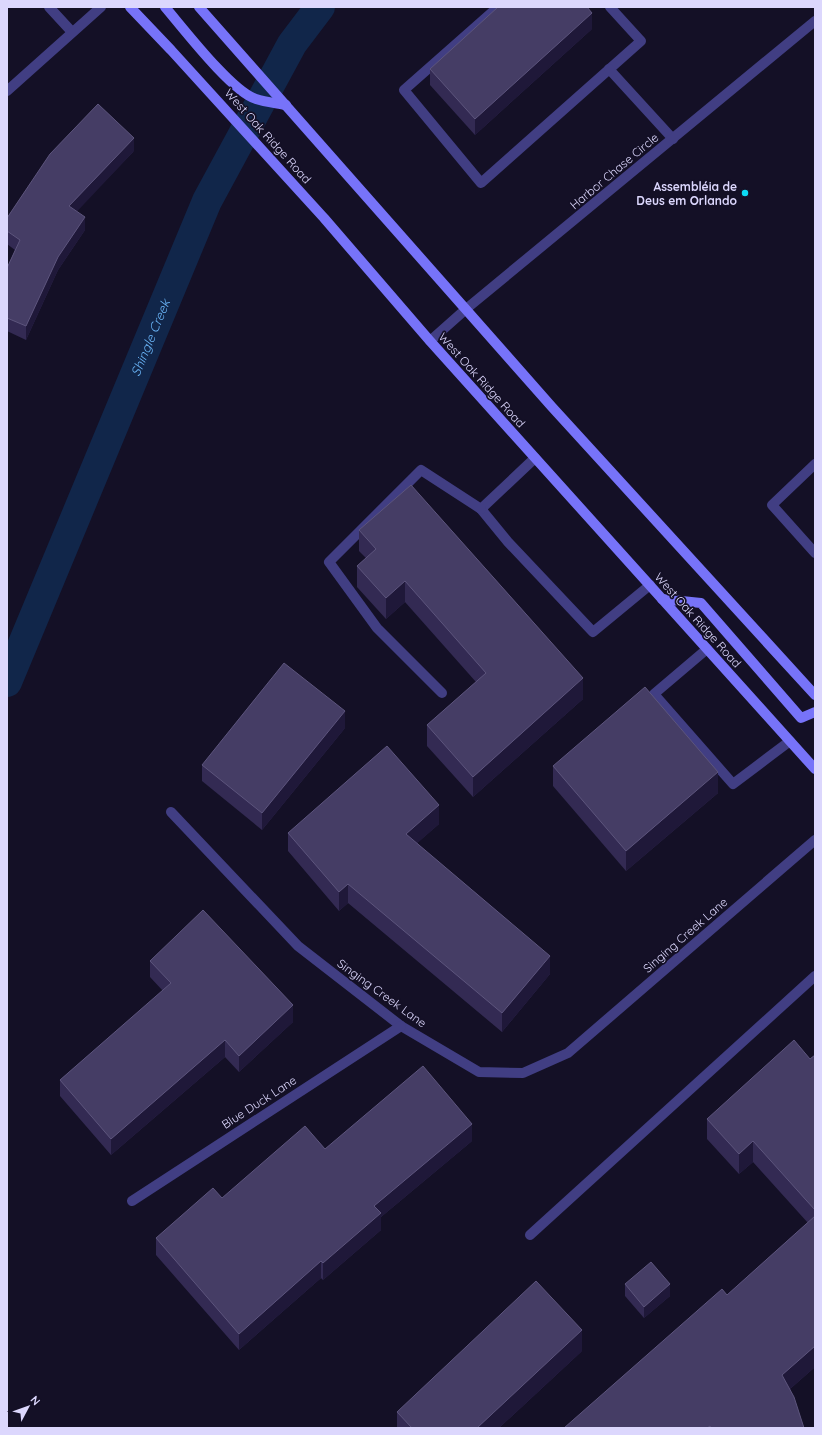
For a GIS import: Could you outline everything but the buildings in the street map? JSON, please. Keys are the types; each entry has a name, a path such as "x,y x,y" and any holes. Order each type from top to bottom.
{"street":[{"path":"49,7 72,32"},
{"path":"7,90 101,7"},
{"name":"West Oak Ridge Road","path":"130,7 300,191 430,341 815,769"},
{"path":"164,7 220,70 244,93 255,99 286,105"},
{"path":"199,7 552,407 815,695"},
{"path":"498,7 404,90 481,183 641,41 610,7"},
{"name":"Harbor Chase Circle","path":"430,341 466,309 815,21"},
{"path":"609,69 673,139"},
{"path":"481,510 535,458"},
{"path":"815,464 772,505 815,553"},
{"path":"442,693 377,628 329,562 420,470 481,510 508,542 593,632 650,586"},
{"path":"662,599 702,603 801,718 815,712"},
{"path":"707,649 654,694 733,784 790,741"},
{"name":"Singing Creek Lane","path":"172,812 298,946 401,1026 479,1072 523,1073 568,1053 815,840"},
{"path":"530,1235 815,976"},
{"name":"Blue Duck Lane","path":"132,1201 401,1026"}],"waterway":[{"name":"Shingle Creek","path":"7,682 207,201 292,44 320,7"}],"place":[{"name":"Assembléia de Deus em Orlando","path":"745,193"}]}
